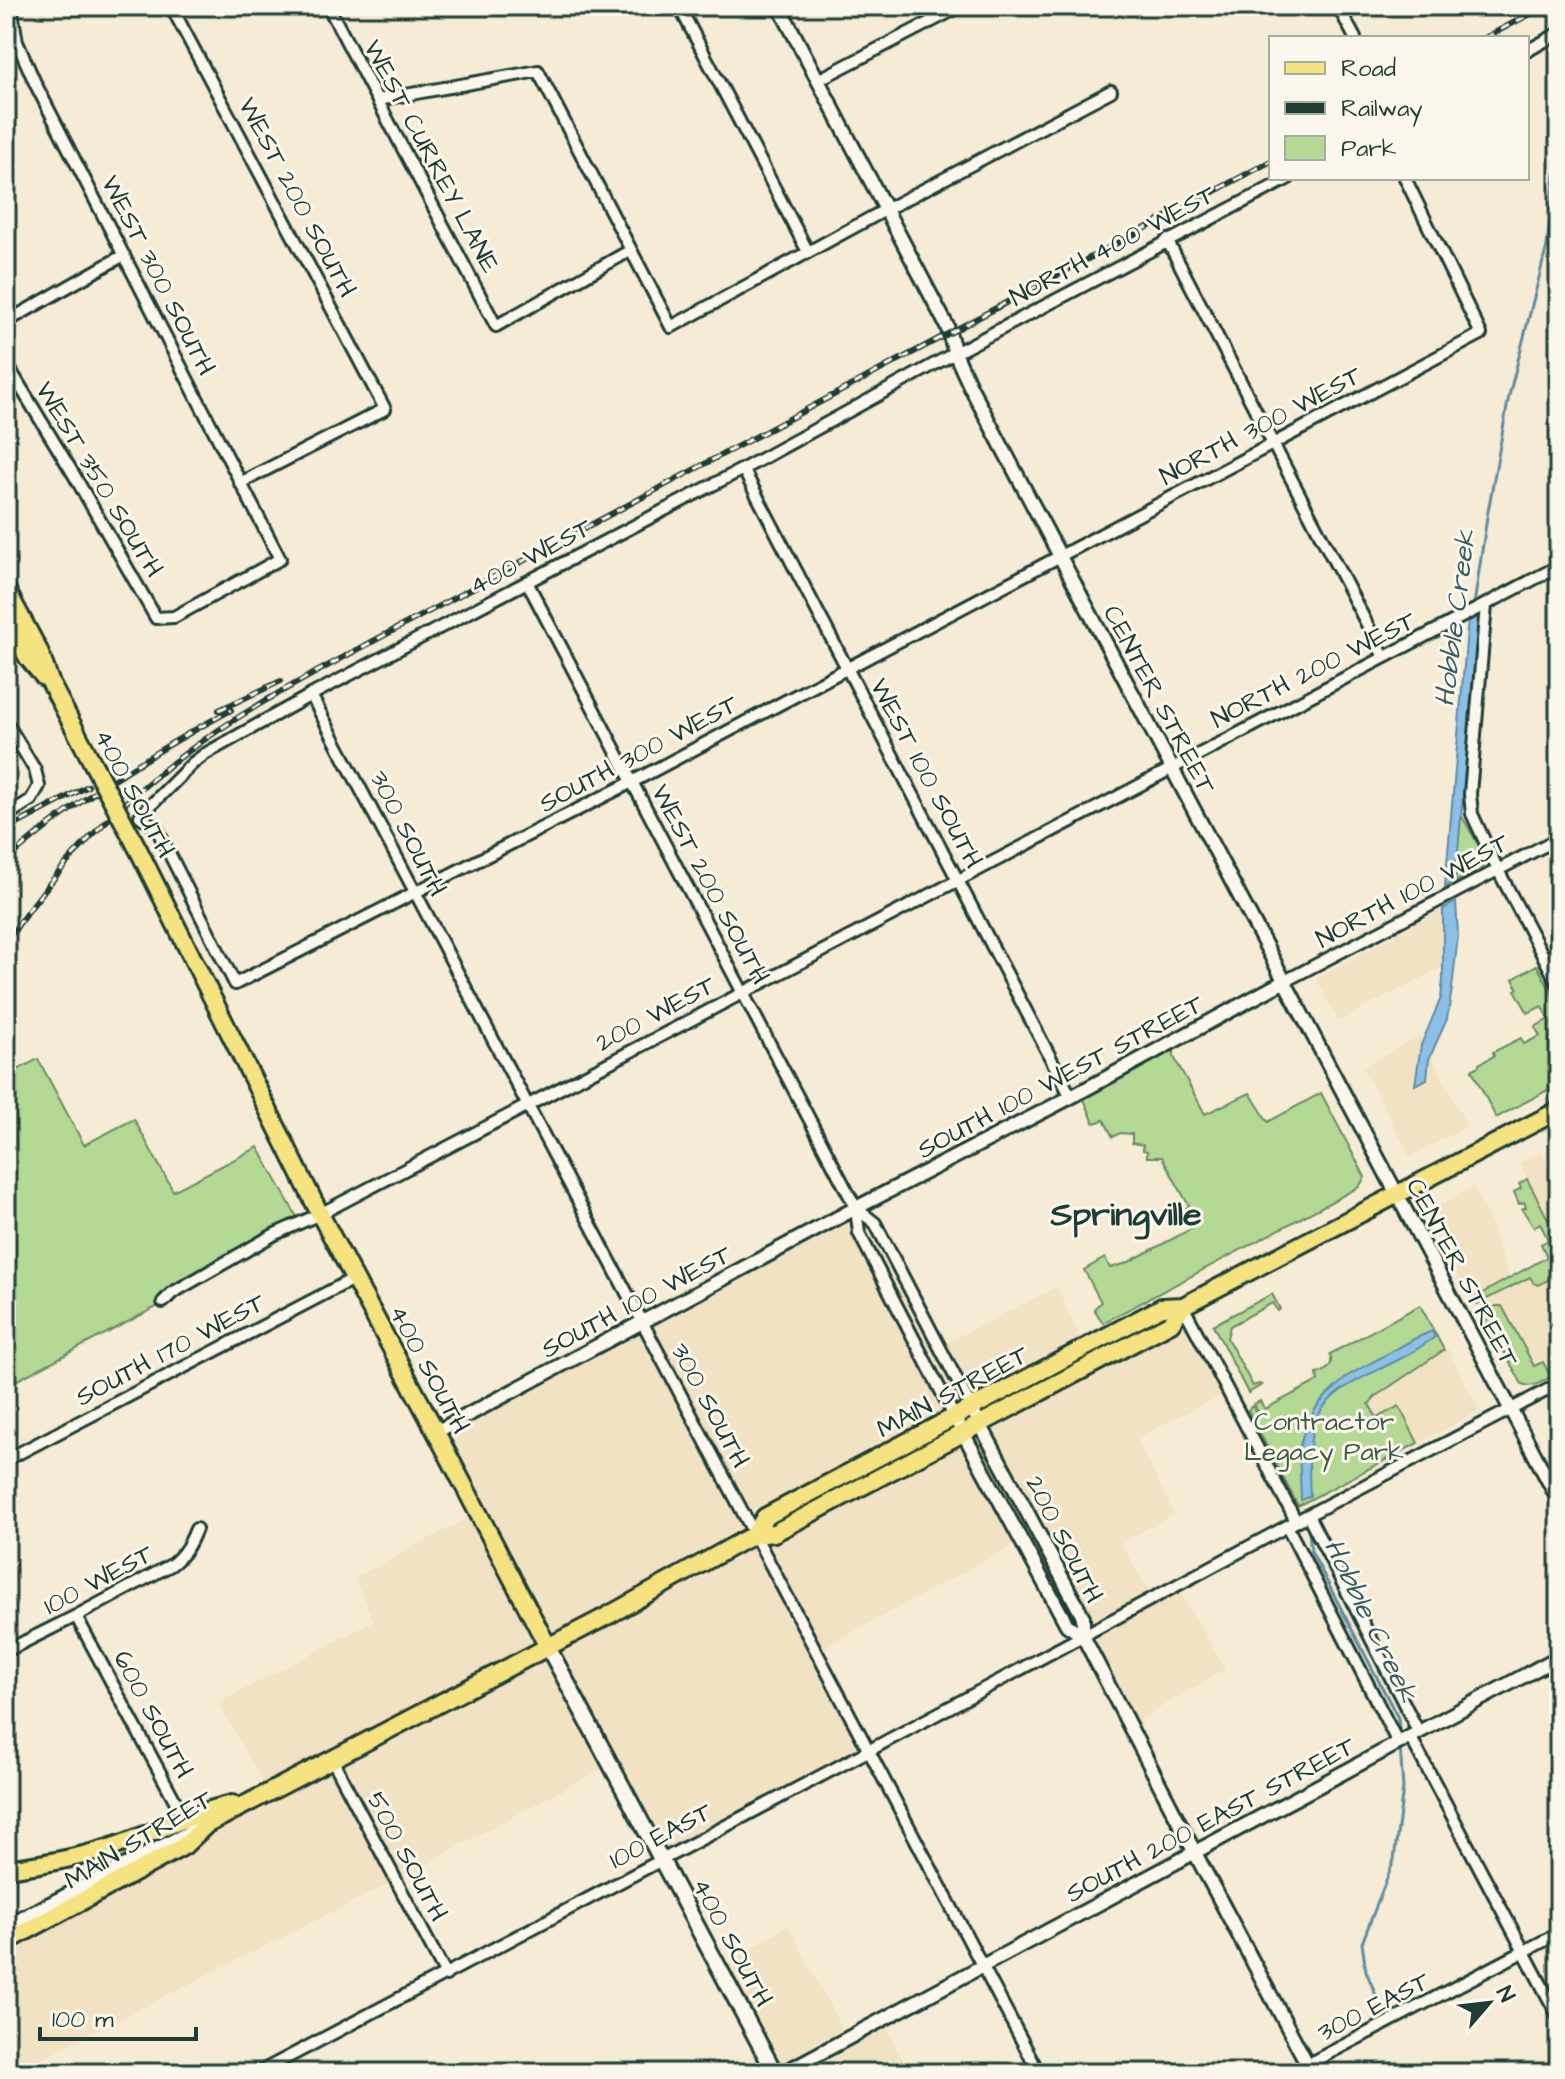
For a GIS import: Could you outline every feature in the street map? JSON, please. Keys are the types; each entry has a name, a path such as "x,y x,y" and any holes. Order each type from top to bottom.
{"main road":[{"name":"400 SOUTH","path":"6,589 39,651 51,684 139,851 320,1214 775,2073"},
{"name":"400 SOUTH","path":"6,620 28,658 51,684"},
{"name":"MAIN STREET","path":"754,1535 765,1517 1162,1307 1183,1306 1559,1110"},
{"name":"MAIN STREET","path":"6,1869 85,1855 194,1825 222,1807 253,1801 754,1535 774,1533 1171,1323 1183,1306"},
{"name":"MAIN STREET","path":"6,1942 184,1846 194,1825"},
{"path":"6,1926 194,1825"}],"street":[{"name":"WEST 300 SOUTH","path":"11,6 17,42 36,85 280,559"},
{"name":"WEST 200 SOUTH","path":"171,6 385,409 240,483"},
{"name":"WEST CURREY LANE","path":"328,6 496,326 631,250"},
{"path":"679,6 808,252"},
{"name":"CENTER STREET","path":"779,6 947,326 970,386 1559,1501"},
{"path":"818,80 961,6"},
{"path":"1338,6 1354,36"},
{"path":"1529,50 1559,33"},
{"path":"378,100 538,71 671,327 1111,91"},
{"name":"NORTH 400 WEST","path":"955,353 1285,180"},
{"name":"NORTH 300 WEST","path":"1060,556 1481,334 1406,180"},
{"path":"1167,240 1384,657"},
{"path":"6,322 124,255"},
{"name":"400 WEST","path":"140,816 205,754 955,353"},
{"name":"WEST 350 SOUTH","path":"6,363 156,618 174,617 280,559"},
{"name":"WEST 100 SOUTH","path":"743,469 1071,1097"},
{"name":"SOUTH 300 WEST","path":"235,984 632,782 1060,556"},
{"name":"NORTH 200 WEST","path":"1171,767 1559,566"},
{"name":"WEST 200 SOUTH","path":"527,582 856,1208"},
{"path":"1486,605 1470,794 1472,814 1559,986"},
{"name":"300 SOUTH","path":"311,695 1039,2073"},
{"path":"6,722 35,770 39,786 31,800 6,816"},
{"name":"200 WEST","path":"163,1302 172,1293 275,1234 320,1214 1171,767"},
{"name":"400 SOUTH","path":"140,816 157,829 235,984"},
{"name":"NORTH 100 WEST","path":"1285,981 1559,838"},
{"name":"SOUTH 100 WEST STREET","path":"856,1208 1071,1097 1285,981"},
{"name":"SOUTH 100 WEST","path":"436,1432 856,1208"},
{"name":"200 SOUTH","path":"856,1208 875,1223 1083,1617 1083,1636"},
{"name":"200 SOUTH","path":"856,1208 859,1233 955,1418 1067,1625 1083,1636"},
{"name":"SOUTH 170 WEST","path":"6,1460 355,1278"},
{"path":"1183,1306 1292,1524 1559,2018"},
{"name":"100 EAST","path":"258,2073 1559,1384"},
{"path":"1308,1515 1408,1737"},
{"name":"100 WEST","path":"6,1651 171,1565 189,1546 196,1529"},
{"name":"600 SOUTH","path":"76,1616 194,1825"},
{"path":"1083,1636 1310,2068"},
{"name":"SOUTH 200 EAST STREET","path":"783,2073 1559,1657"},
{"name":"500 SOUTH","path":"332,1759 446,1975"},
{"name":"300 EAST","path":"1291,2073 1310,2068 1559,1933"}],"shaded area":[{"path":"1443,909 1443,967 1338,1021 1316,978"},
{"path":"1421,1035 1467,1126 1410,1157 1363,1067"},
{"path":"1541,1152 1559,1185 1559,1240 1519,1163"},
{"path":"1473,1187 1488,1217 1510,1279 1559,1256 1559,1368 1530,1384 1496,1319 1463,1288 1424,1213"},
{"path":"856,1208 940,1346 1057,1287 1085,1348 1183,1306 1228,1391 1136,1438 1174,1514 1121,1543 1153,1598 1177,1586 1225,1669 1129,1726 1083,1636 1067,1625 1021,1541 816,1652 868,1751 661,1859 610,1764 396,1880 12,2073 6,2073 6,1943 152,1866 271,1796 218,1703 374,1621 355,1578 478,1513 436,1432"},
{"path":"1447,1348 1480,1411 1418,1443 1399,1407 1377,1418 1369,1404 1376,1396"},
{"path":"788,1925 847,2039 883,2020 909,2073 775,2073 720,1969"}],"green space":[{"path":"1461,815 1486,858 1485,865 1479,871 1455,882"},
{"path":"1537,965 1559,1007 1559,1084 1496,1118 1472,1070 1494,1056 1493,1052 1521,1038 1524,1044 1540,1036 1535,1027 1549,1019 1542,1006 1528,1013 1515,990 1518,988 1513,979"},
{"path":"1171,1051 1205,1114 1250,1093 1268,1122 1321,1093 1365,1177 1359,1187 1103,1323 1094,1309 1101,1302 1084,1270 1105,1258 1110,1268 1127,1263 1193,1228 1183,1210 1189,1206 1162,1157 1147,1157 1143,1145 1132,1143 1132,1134 1120,1133 1113,1137 1104,1120 1094,1123 1083,1097"},
{"path":"38,1059 84,1145 134,1119 173,1191 258,1147 303,1228 173,1294 166,1302 6,1386 6,1076"},
{"path":"1527,1179 1549,1221 1559,1216 1559,1274 1539,1285 1530,1277 1477,1304 1472,1299 1547,1257 1541,1244 1548,1240 1540,1223 1534,1227 1522,1209 1526,1207 1524,1202 1519,1204 1514,1192"},
{"path":"1272,1294 1280,1309 1278,1311 1272,1303 1230,1326 1227,1338 1253,1386 1262,1385 1248,1393 1213,1325"},
{"name":"Contractor Legacy Park","path":"1420,1305 1444,1350 1376,1396 1369,1404 1377,1418 1399,1406 1418,1443 1298,1506 1248,1410 1252,1406 1257,1415 1254,1404 1260,1401 1265,1409 1318,1381 1317,1374 1327,1370 1330,1365 1330,1354"},
{"path":"1496,1306 1502,1306 1534,1366 1543,1362 1551,1377 1533,1385 1522,1384 1484,1317"}],"water":[{"path":"1480,612 1455,882 1445,887 1468,619"},
{"path":"1456,902 1458,935 1447,1019 1429,1059 1427,1079 1415,1085 1421,1045 1441,998 1443,909"},
{"path":"1432,1331 1435,1337 1408,1355 1346,1387 1324,1406 1312,1433 1310,1496 1301,1500 1299,1448 1315,1409 1349,1375"}],"waterway":[{"name":"Hobble Creek","path":"1474,605 1509,396 1547,246 1559,162"},
{"name":"Hobble Creek","path":"1309,1531 1311,1551 1398,1718 1400,1739"},
{"name":"Hobble Creek","path":"1380,2005 1366,1971 1362,1943 1394,1860 1403,1788 1400,1746"},
{"name":"Hobble Creek","path":"1344,2073 1353,2063"}],"railway":[{"path":"1489,36 1545,6"},
{"path":"6,942 66,864 135,794 186,753 247,712 353,652 1269,162"},
{"path":"219,710 281,681"},
{"path":"6,861 114,779 231,710"},
{"path":"6,830 88,786"}],"district":[{"name":"Springville","path":"1126,1213"}]}
